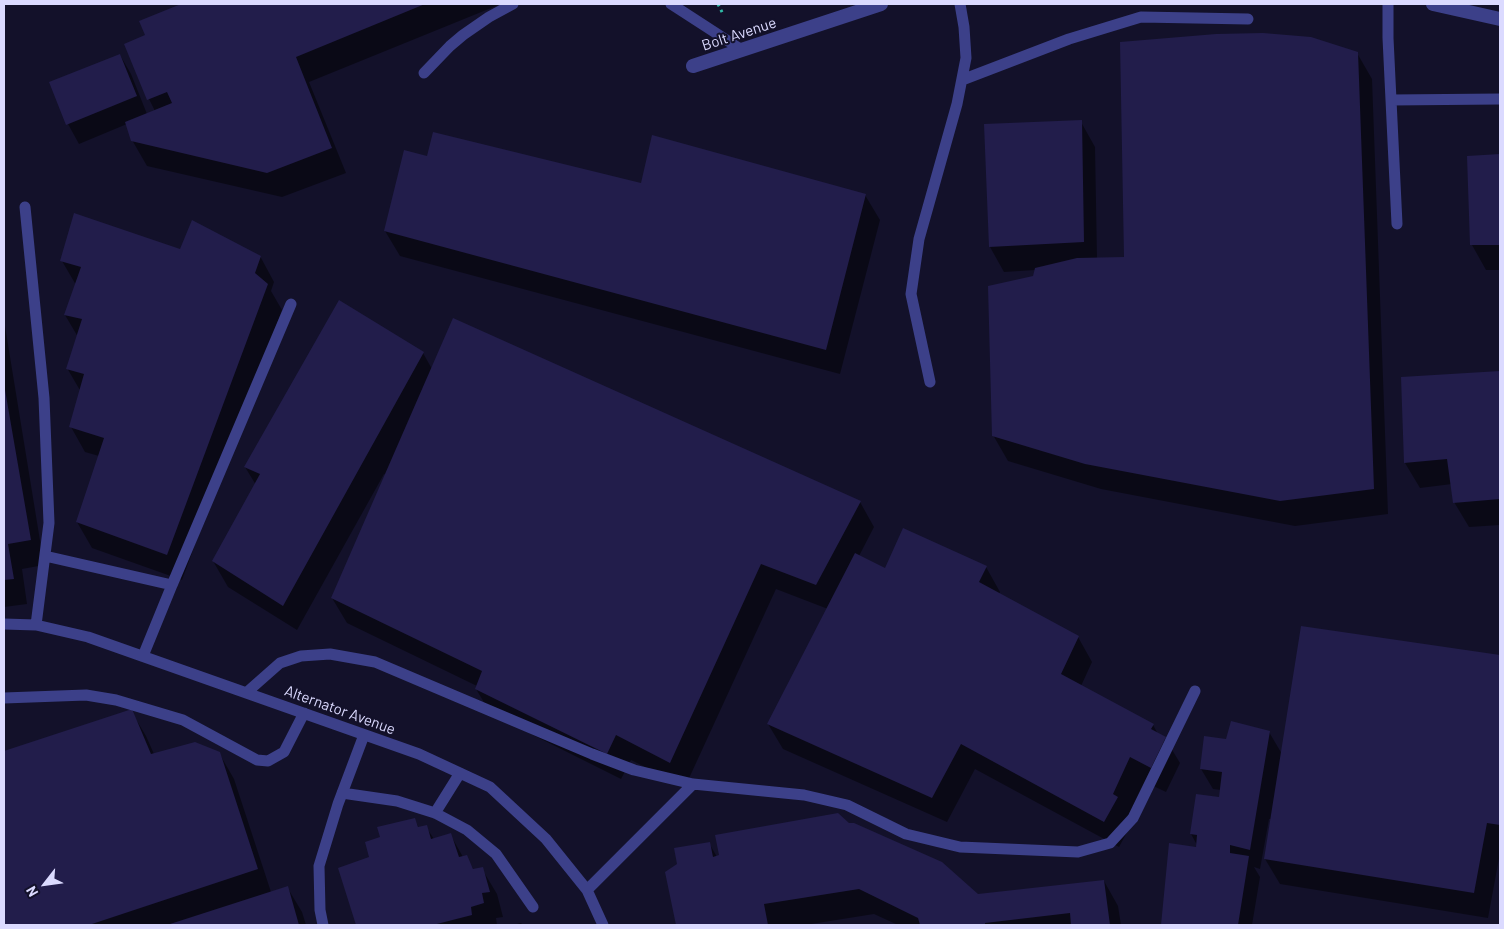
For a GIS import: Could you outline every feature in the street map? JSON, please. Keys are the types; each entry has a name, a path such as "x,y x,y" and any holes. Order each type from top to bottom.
{"street":[{"name":"Bolt Avenue","path":"693,66 881,4"},
{"path":"1433,4 1465,7 1500,19"}],"lane":[{"path":"424,73 463,35 488,17 513,4"},
{"path":"671,4 742,50"},
{"path":"930,382 911,294 920,239 957,104 966,58 960,4"},
{"path":"1388,4 1397,224"},
{"path":"962,80 1069,39 1141,17 1248,19"},
{"path":"1391,100 1500,99"},
{"path":"25,207 44,398 49,523 36,625"},
{"path":"143,656 292,304"},
{"path":"45,556 172,585"},
{"name":"Alternator Avenue","path":"4,624 36,625 88,637 419,754 490,787 546,839 587,890 603,925"},
{"path":"246,693 280,663 301,656 330,654 375,662 634,770 693,784 804,795 847,805 906,834 960,847 1078,852 1110,842 1133,818 1195,691"},
{"path":"4,698 86,695 116,700 183,720 257,760 268,761 284,752 304,713"},
{"path":"323,925 320,910 319,866 342,793 364,735"},
{"path":"435,813 460,773"},
{"path":"587,890 693,784"},
{"path":"342,793 397,801 435,813 467,830 496,854 533,907"}],"building":[{"path":"181,4 425,4 296,57 332,148 267,173 131,141 125,122 172,103 167,92 147,100 124,44 145,35 139,21"},
{"path":"1263,33 1311,37 1358,52 1374,489 1280,501 1085,464 992,436 988,286 1033,276 1035,268 1077,258 1124,257 1120,42 1216,34"},
{"path":"120,54 137,96 66,125 49,82"},
{"path":"1082,120 1084,242 989,247 984,124"},
{"path":"433,132 641,183 652,135 866,194 826,350 384,231 404,150 427,156"},
{"path":"1500,154 1500,245 1470,245 1467,156"},
{"path":"74,213 180,249 192,220 261,256 255,273 268,284 167,555 76,522 104,438 69,427 84,374 66,369 82,319 64,315 81,267 60,261"},
{"path":"339,300 424,352 283,606 212,561 260,474 244,467"},
{"path":"453,318 861,501 816,585 761,564 670,763 616,735 607,754 475,689 482,671 331,598"},
{"path":"1500,371 1500,499 1453,503 1447,459 1404,463 1401,377"},
{"path":"4,384 31,540 8,544 14,579 4,580"},
{"path":"903,528 987,566 979,582 1079,636 1061,674 1154,724 1151,729 1166,737 1151,768 1130,757 1113,794 1118,797 1104,822 961,744 932,798 767,724 855,553 885,568"},
{"path":"1301,626 1500,655 1500,825 1487,823 1474,893 1264,859"},
{"path":"132,709 151,754 195,742 220,752 258,869 89,925 4,925 4,751"},
{"path":"1231,721 1270,731 1250,850 1230,845 1230,853 1249,856 1238,925 1161,925 1169,843 1196,847 1197,835 1190,834 1196,794 1219,797 1222,772 1200,769 1204,736 1226,739"},
{"path":"838,813 849,823 854,823 942,862 978,894 1104,880 1110,925 1071,925 1070,913 985,923 985,925 920,925 918,918 859,889 764,904 768,925 676,925 665,872 677,864 674,848 710,842 713,857 719,855 715,835"},
{"path":"415,818 418,827 427,825 431,839 451,833 459,857 467,855 473,869 483,867 490,892 482,893 484,903 471,907 472,915 433,925 356,925 338,868 369,857 365,842 380,837 377,827"},
{"path":"288,886 299,925 167,925"}]}
